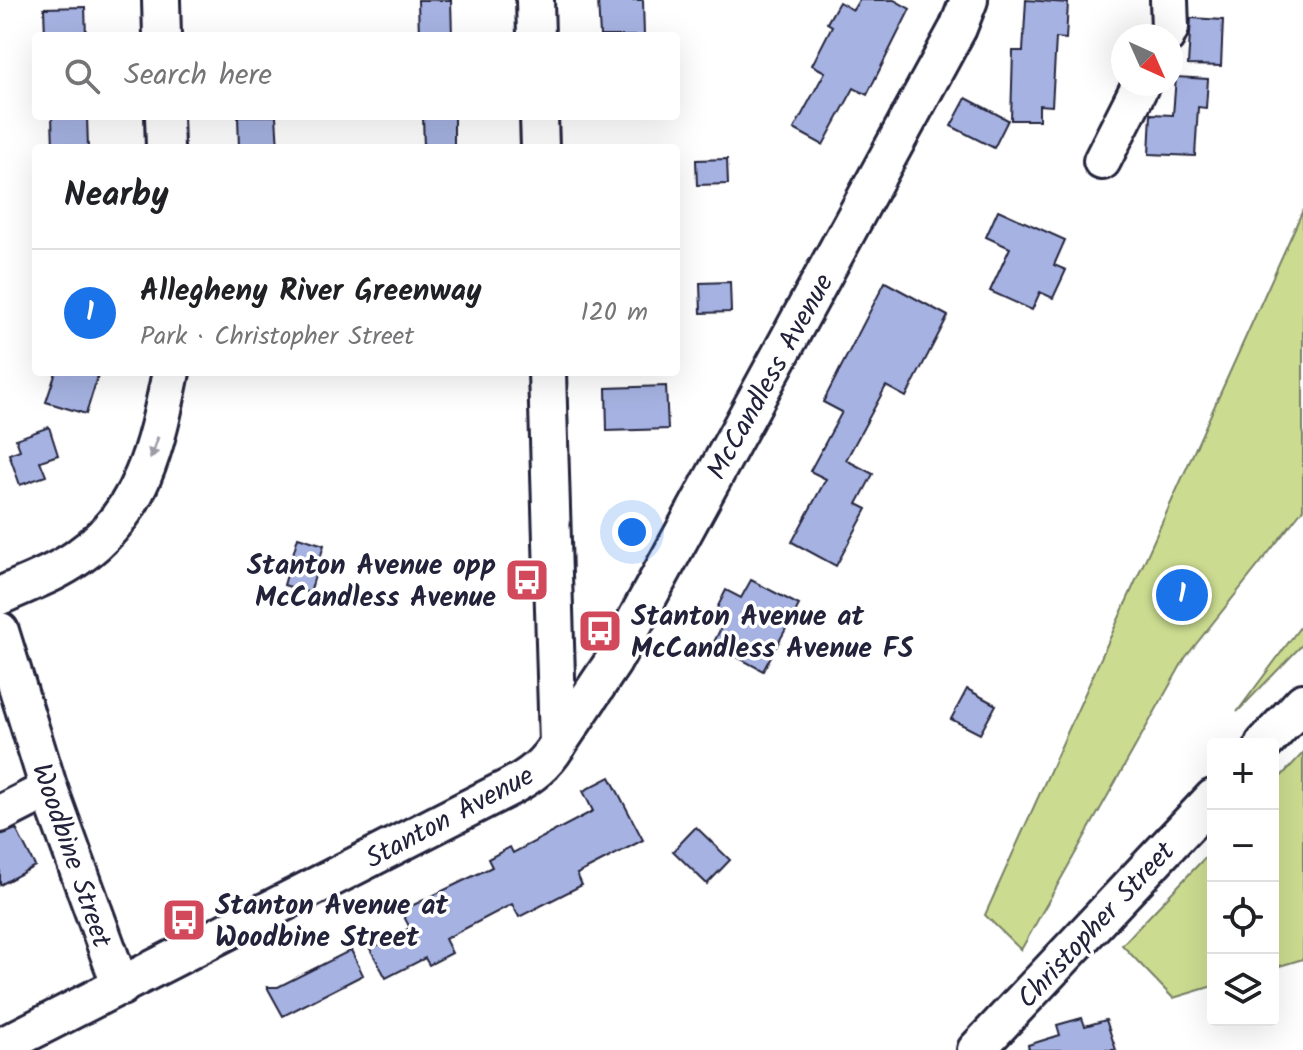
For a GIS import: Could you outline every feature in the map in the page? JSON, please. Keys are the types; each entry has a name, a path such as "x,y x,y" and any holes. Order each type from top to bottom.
{"street":[{"path":"161,0 162,32"},
{"path":"535,0 536,32"},
{"name":"McCandless Avenue","path":"558,744 613,662 951,42 969,0"},
{"path":"1169,0 1170,24"},
{"path":"1102,161 1135,96"},
{"path":"164,120 165,144"},
{"path":"539,120 540,144"},
{"path":"0,596 77,558 132,504 157,444 170,376"},
{"name":"Stanton Avenue","path":"7,1046 533,775 558,744 547,376"},
{"name":"Woodbine Street","path":"0,631 49,789 121,987"},
{"path":"1270,738 1303,702"},
{"path":"0,814 49,789"},
{"name":"Christopher Street","path":"976,1050 1207,804"}],"green space":[{"path":"1303,210 1303,509 1185,658 1021,950 985,915"},
{"path":"1303,623 1303,644 1237,712"},
{"path":"1303,753 1303,959 1279,966 1279,810 1279,779"},
{"path":"1207,855 1207,988 1173,998 1122,945"}],"building":[{"path":"418,0 451,0 452,32 419,32"},
{"path":"598,0 643,0 644,32 600,32"},
{"path":"859,0 894,0 910,9 867,95 854,88 823,145 794,129 825,72 812,65 832,26 827,23 839,2 853,10"},
{"path":"1026,0 1068,3 1066,39 1056,38 1052,106 1039,105 1039,120 1011,120 1013,51 1023,51"},
{"path":"85,7 86,32 45,32 44,8"},
{"path":"1191,18 1223,20 1221,66 1188,65"},
{"path":"1183,77 1208,79 1206,108 1198,107 1195,156 1149,154 1151,114 1173,115 1174,96 1183,96"},
{"path":"966,98 1008,120 994,148 951,126"},
{"path":"52,120 87,120 88,144 53,144"},
{"path":"238,120 276,120 278,144 239,144"},
{"path":"423,120 454,120 454,144 424,144"},
{"path":"727,159 728,184 697,185 696,160"},
{"path":"998,210 1065,240 1054,265 1066,270 1053,298 1040,292 1032,310 990,291 1010,248 986,237"},
{"path":"730,282 731,312 701,313 700,283"},
{"path":"885,282 948,316 906,397 886,386 846,460 873,474 857,504 867,509 836,566 792,542 826,479 810,471 842,412 823,402"},
{"path":"55,376 98,376 86,414 46,402"},
{"path":"666,386 668,429 607,431 606,388"},
{"path":"49,427 58,455 40,461 46,476 20,485 9,454 20,450 16,439"},
{"path":"298,537 324,545 310,593 284,585"},
{"path":"751,580 799,605 763,671 713,644 722,626 711,620 726,590 741,598"},
{"path":"967,689 996,705 980,734 951,719"},
{"path":"610,777 643,840 577,874 582,885 519,917 512,904 445,939 452,953 429,965 425,958 386,978 370,949 410,928 401,911 492,867 488,859 510,847 513,853 593,811 583,791"},
{"path":"696,827 730,860 707,884 673,851"},
{"path":"16,829 35,866 0,885 0,835"},
{"path":"351,950 363,975 283,1016 267,987 278,987"},
{"path":"1082,1018 1085,1026 1106,1020 1116,1050 1029,1050 1028,1045 1060,1035 1057,1025"}],"place":[{"name":"Stanton Avenue opp McCandless Avenue","path":"527,580"},
{"name":"Allegheny River Greenway","path":"1182,595"},
{"name":"Stanton Avenue at McCandless Avenue FS","path":"600,631"},
{"name":"Stanton Avenue at Woodbine Street","path":"184,920"}]}
